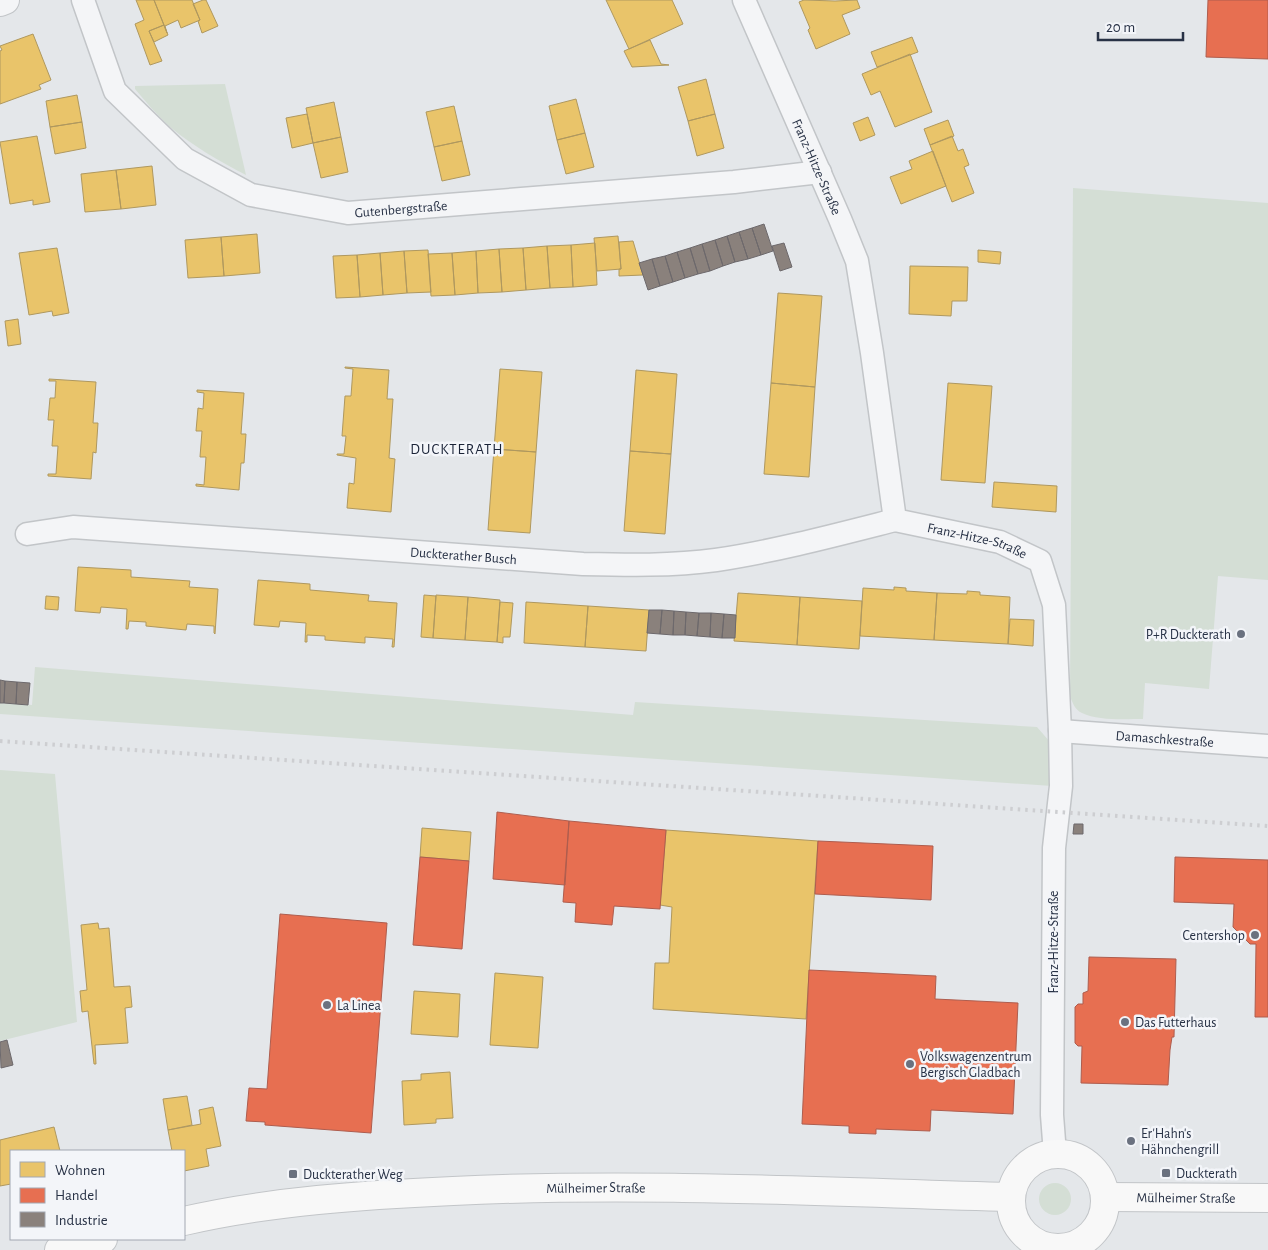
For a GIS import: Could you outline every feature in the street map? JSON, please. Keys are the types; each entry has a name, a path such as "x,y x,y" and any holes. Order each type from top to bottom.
{"main road":[{"path":"1055,1154 1070,1155 1083,1161 1094,1170 1102,1183 1105,1197 1104,1212 1098,1225 1089,1236 1076,1244 1062,1248 1046,1246 1031,1240 1020,1228 1012,1214 1011,1197 1014,1184 1025,1168 1042,1156 1055,1154"},
{"name":"Mülheimer Straße","path":"185,1221 243,1209 391,1193 516,1187 665,1188 1011,1197"},
{"name":"Mülheimer Straße","path":"1105,1197 1268,1198"},
{"path":"59,1250 99,1240"}],"street":[{"path":"0,2 5,0"},
{"name":"Gutenbergstraße","path":"83,0 115,91 185,159 251,195 348,213 734,182 820,172"},
{"name":"Franz-Hitze-Straße","path":"744,0 857,261 895,520 1000,542 1040,561 1054,605 1061,786 1054,848 1052,1115 1055,1154"},
{"name":"Duckterather Busch","path":"27,534 72,527 573,563 651,565 715,560 820,539 895,520"},
{"name":"Damaschkestraße","path":"1060,731 1268,746"}],"shaded area":[{"path":"225,84 246,175 206,153 179,134 161,118 135,89 135,86"},
{"path":"1073,188 1268,203 1268,580 1218,576 1209,689 1145,683 1143,719 1112,719 1088,716 1074,706 1070,697"},
{"path":"35,667 633,715 635,702 1037,727 1050,742 1052,786 0,714 0,703 32,705"},
{"path":"0,770 55,774 77,1022 0,1041"},
{"path":"1055,1183 1067,1187 1071,1199 1067,1211 1055,1215 1043,1211 1039,1199 1043,1187"}],"building: Wohnen":[{"path":"136,0 154,0 164,25 149,31 162,61 150,65 135,24 144,20"},
{"path":"154,0 192,0 200,20 181,28 178,20 165,26 167,33"},
{"path":"206,0 218,26 202,33 198,21 200,20 193,4"},
{"path":"606,0 672,0 683,24 629,49"},
{"path":"804,0 857,0 860,8 842,15 850,34 816,49 808,30 810,28 799,2"},
{"path":"164,25 168,35 154,42 149,31"},
{"path":"33,34 51,80 39,85 41,89 0,104 0,51 2,50 0,46"},
{"path":"912,37 918,52 877,67 871,52"},
{"path":"650,40 661,64 669,65 632,67 624,51"},
{"path":"910,54 932,112 895,127 880,91 871,95 862,74"},
{"path":"706,79 715,114 688,121 678,87"},
{"path":"77,95 82,122 50,127 46,101"},
{"path":"576,99 585,133 557,140 549,106"},
{"path":"334,102 341,137 313,143 306,108"},
{"path":"454,106 462,141 434,147 426,112"},
{"path":"307,114 313,143 292,148 286,118"},
{"path":"715,114 724,148 697,156 688,121"},
{"path":"868,117 875,135 860,141 853,123"},
{"path":"948,120 954,136 930,145 924,129"},
{"path":"82,122 86,148 55,154 50,127"},
{"path":"585,133 594,167 566,174 557,140"},
{"path":"37,136 50,202 33,205 33,200 10,204 0,142"},
{"path":"952,136 958,151 963,149 969,165 964,167 974,193 952,202 930,145"},
{"path":"341,137 348,172 321,178 313,143"},
{"path":"462,141 470,175 442,181 434,147"},
{"path":"933,151 946,186 901,204 890,177 912,169 909,161"},
{"path":"152,166 156,205 121,209 116,170"},
{"path":"116,170 121,209 85,212 81,174"},
{"path":"257,234 260,273 224,276 221,237"},
{"path":"618,236 621,269 597,271 594,238"},
{"path":"221,237 224,276 188,278 185,240"},
{"path":"633,241 643,275 619,276 619,269 621,269 619,242"},
{"path":"595,243 597,285 573,287 571,245"},
{"path":"571,245 573,287 550,288 547,246"},
{"path":"547,246 550,288 526,290 523,248"},
{"path":"57,248 69,313 53,316 52,311 29,315 19,253"},
{"path":"523,248 526,290 502,292 499,249"},
{"path":"499,249 502,292 478,293 476,251"},
{"path":"428,250 431,292 407,293 404,251"},
{"path":"978,250 1001,252 1000,264 978,262"},
{"path":"404,251 407,293 383,295 380,253"},
{"path":"476,251 478,293 455,295 452,253"},
{"path":"380,253 383,295 360,297 357,255"},
{"path":"452,253 455,295 431,296 428,254"},
{"path":"357,255 360,297 336,298 333,256"},
{"path":"910,266 968,267 967,301 952,301 951,316 909,314"},
{"path":"778,293 822,296 815,387 771,383"},
{"path":"18,319 21,344 8,346 5,321"},
{"path":"345,367 389,370 387,399 393,399 389,458 395,459 391,512 347,508 349,483 354,484 356,458 337,455 344,454 346,436 342,436 345,396 351,396 353,369"},
{"path":"500,369 542,372 536,452 494,449"},
{"path":"636,370 677,374 671,454 630,451"},
{"path":"49,379 96,382 93,423 98,423 96,453 93,452 91,479 48,476 48,474 56,474 58,446 52,446 54,420 48,420 50,398 55,398 56,381 49,381"},
{"path":"771,383 815,387 809,477 764,474"},
{"path":"948,383 992,386 985,483 941,480"},
{"path":"197,390 244,393 241,434 246,434 244,463 241,463 239,490 196,486 196,484 204,485 206,457 200,457 202,431 196,431 198,408 203,409 204,393 197,392"},
{"path":"494,449 536,452 530,533 488,530"},
{"path":"630,451 671,454 665,534 624,531"},
{"path":"994,482 1057,486 1056,512 992,507"},
{"path":"78,567 131,570 131,577 190,581 189,587 218,589 215,634 214,626 187,624 186,630 146,626 146,622 129,621 128,629 126,629 127,609 101,607 100,613 75,611"},
{"path":"258,580 310,584 310,590 369,595 368,601 397,603 394,647 392,647 393,639 365,637 365,643 325,640 325,636 307,635 307,642 305,642 306,623 280,621 279,627 254,625"},
{"path":"894,587 906,588 906,591 937,593 934,640 860,636 863,588 894,590"},
{"path":"967,591 980,592 980,595 1010,597 1008,644 934,640 937,593 967,594"},
{"path":"738,593 800,597 797,645 734,641"},
{"path":"424,595 436,596 433,638 421,637"},
{"path":"436,595 468,597 465,640 433,638"},
{"path":"46,596 59,597 58,610 45,609"},
{"path":"468,597 500,600 497,642 465,640"},
{"path":"800,597 862,601 859,649 797,645"},
{"path":"500,602 513,603 510,637 503,637 503,643 497,642"},
{"path":"526,602 588,606 585,647 524,643"},
{"path":"588,606 649,610 646,651 585,647"},
{"path":"1010,619 1034,620 1033,646 1008,644"},
{"path":"422,828 471,832 469,861 420,857"},
{"path":"666,830 818,841 806,1019 653,1009 655,963 669,963 672,907 660,905"},
{"path":"98,923 99,929 109,928 114,987 130,986 132,1007 125,1008 128,1043 95,1045 96,1064 94,1064 88,1011 82,1012 80,991 87,990 81,925"},
{"path":"495,973 543,977 538,1048 490,1045"},
{"path":"414,991 460,994 458,1037 411,1034"},
{"path":"450,1072 453,1118 436,1119 436,1123 404,1125 402,1081 421,1080 421,1074"},
{"path":"187,1096 192,1125 168,1130 163,1099"},
{"path":"213,1107 221,1146 206,1149 209,1166 185,1171 185,1150 172,1150 168,1130 201,1124 199,1110"},
{"path":"54,1127 60,1150 10,1150 10,1184 0,1186 0,1140"}],"building: Handel":[{"path":"1208,0 1268,0 1268,59 1206,57"},
{"path":"497,812 569,821 565,885 493,879"},
{"path":"569,821 666,830 660,909 614,906 612,925 575,922 576,903 563,902"},
{"path":"818,841 933,846 931,900 815,894"},
{"path":"420,857 469,861 462,949 413,945"},
{"name":"Centershop","path":"1175,857 1268,860 1268,1017 1255,1017 1256,944 1250,944 1233,927 1234,904 1174,902"},
{"name":"La Linea","path":"280,914 387,923 371,1133 265,1125 265,1122 246,1121 249,1088 267,1089"},
{"name":"Das Futterhaus","path":"1089,957 1176,959 1174,1037 1172,1037 1170,1050 1168,1085 1081,1083 1082,1046 1078,1046 1075,1043 1075,1007 1078,1004 1083,1004 1083,993 1088,991"},
{"name":"Volkswagenzentrum Bergisch Gladbach","path":"809,970 936,976 935,999 1018,1003 1013,1114 931,1110 930,1131 876,1129 876,1134 849,1133 849,1126 802,1124"}],"building: Industrie":[{"path":"764,224 773,251 761,255 752,228"},
{"path":"752,228 761,255 748,259 739,232"},
{"path":"739,232 748,259 735,262 727,236"},
{"path":"727,236 735,262 723,266 715,240"},
{"path":"715,240 723,266 710,271 702,244"},
{"path":"784,243 792,267 780,271 772,246"},
{"path":"702,244 710,271 698,274 690,248"},
{"path":"690,248 698,274 685,278 677,252"},
{"path":"677,252 685,278 673,282 665,256"},
{"path":"665,256 673,282 660,286 652,259"},
{"path":"652,259 660,286 648,290 639,263"},
{"path":"649,610 662,610 660,634 647,633"},
{"path":"662,610 674,611 673,635 660,634"},
{"path":"674,611 686,612 685,635 673,635"},
{"path":"686,612 699,613 697,636 685,635"},
{"path":"699,613 711,613 710,637 697,636"},
{"path":"711,613 724,614 722,638 710,637"},
{"path":"724,614 736,615 735,638 722,638"},
{"path":"0,680 5,681 4,703 0,703"},
{"path":"5,681 17,682 16,704 4,703"},
{"path":"17,682 30,683 28,705 16,704"},
{"path":"1074,824 1083,824 1083,834 1073,834"},
{"path":"7,1040 13,1065 1,1068 0,1042"}],"railway":[{"path":"0,741 1268,826"}],"place":[{"name":"P+R Duckterath","path":"1241,634"},
{"name":"Centershop","path":"1255,935"},
{"name":"La Linea","path":"327,1005"},
{"name":"Das Futterhaus","path":"1125,1022"},
{"name":"Volkswagenzentrum Bergisch Gladbach","path":"910,1064"},
{"name":"Er'Hahn's Hähnchengrill","path":"1131,1141"},
{"name":"Duckterath","path":"1166,1173"},
{"name":"Duckterather Weg","path":"293,1174"}],"district":[{"name":"DUCKTERATH","path":"457,449"}]}
